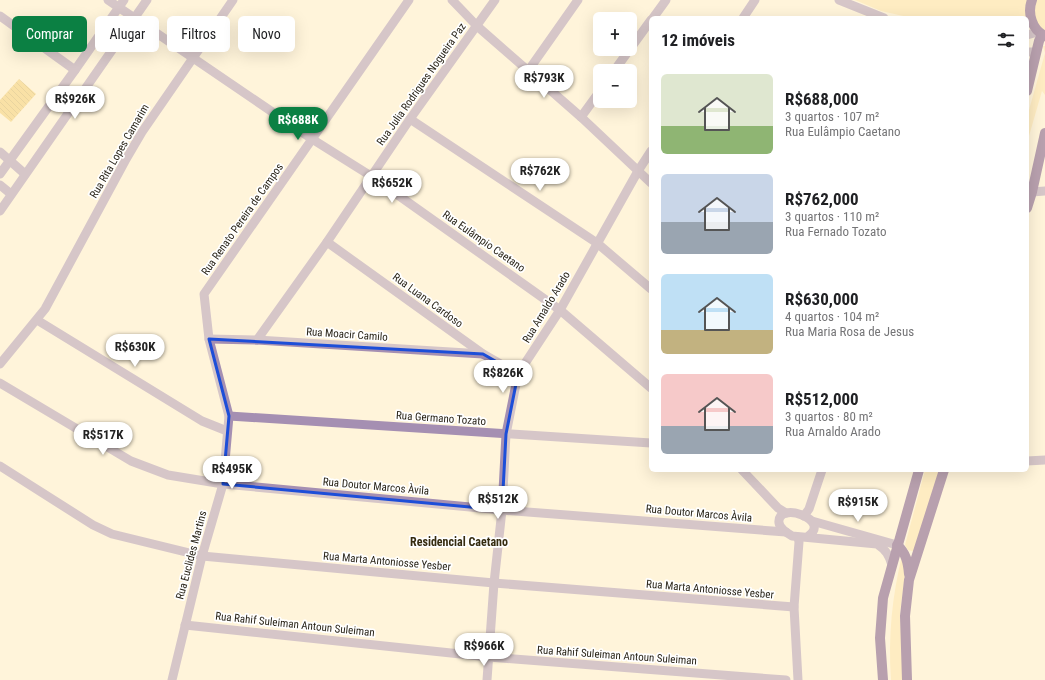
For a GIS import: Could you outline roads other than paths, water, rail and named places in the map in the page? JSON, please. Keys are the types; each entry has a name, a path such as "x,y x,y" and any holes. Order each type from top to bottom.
{"main road":[{"path":"1029,75 1032,52 1042,34 1032,23 1030,12 1032,0"},
{"path":"1029,202 1045,133"},
{"path":"883,680 880,638 883,598 917,472"},
{"path":"907,680 905,616 909,580 943,472"},
{"path":"897,545 904,551 907,559 909,580"}],"street":[{"name":"Rua Eulâmpio Caetano","path":"108,0 121,4 132,16"},
{"path":"135,16 147,0"},
{"name":"Rua Rita Lopes Camarim","path":"0,364 45,310 138,138 233,0"},
{"name":"Rua Renato Pereira de Campos","path":"204,294 409,0"},
{"path":"452,0 477,26 581,117 649,181"},
{"name":"Rua Julia Rodrigues Nogueira Paz","path":"257,340 327,242 410,119 495,0"},
{"path":"528,71 578,0"},
{"path":"654,16 666,0"},
{"path":"744,16 755,0"},
{"path":"839,0 879,16"},
{"path":"0,174 121,4"},
{"path":"0,16 75,70"},
{"path":"619,64 649,23"},
{"path":"1029,35 1042,34"},
{"name":"Rua Eulâmpio Caetano","path":"159,35 312,139 371,176 560,310 649,386"},
{"path":"0,211 110,52"},
{"path":"581,117 593,101"},
{"path":"410,119 597,242 649,287"},
{"path":"0,152 25,174"},
{"name":"Rua Arnaldo Arado","path":"487,680 494,583 502,510 506,434 518,374 560,310 597,242 649,154"},
{"path":"0,185 11,194"},
{"path":"1032,192 1045,191"},
{"name":"Rua Luana Cardoso","path":"327,242 483,354 518,374"},
{"name":"Rua Euclides Martins","path":"172,680 202,556 223,484 229,416 209,340 204,294"},
{"path":"37,320 202,421 227,431"},
{"name":"Rua Moacir Camilo","path":"209,340 257,340 483,354"},
{"name":"Rua Doutor Marcos Àvila","path":"0,382 131,461 168,475 223,484 502,510 780,530 802,538"},
{"name":"Rua Germano Tozato","path":"229,416 649,443"},
{"path":"1029,461 1045,460"},
{"name":"Rua Marta Antoniosse Yesber","path":"0,466 93,525 112,534 202,556 494,583 794,607"},
{"path":"744,472 782,512 794,512 808,516 897,545"},
{"path":"802,538 813,533 814,530 808,516 821,472"},
{"path":"780,530 779,521 782,512"},
{"path":"802,538 877,544 885,550 890,557 892,565"},
{"path":"798,680 794,607 802,538"},
{"name":"Rua Rahif Suleiman Antoun Suleiman","path":"185,625 489,657 786,680"}],"district":[{"name":"Residencial Caetano","path":"459,542"}]}
